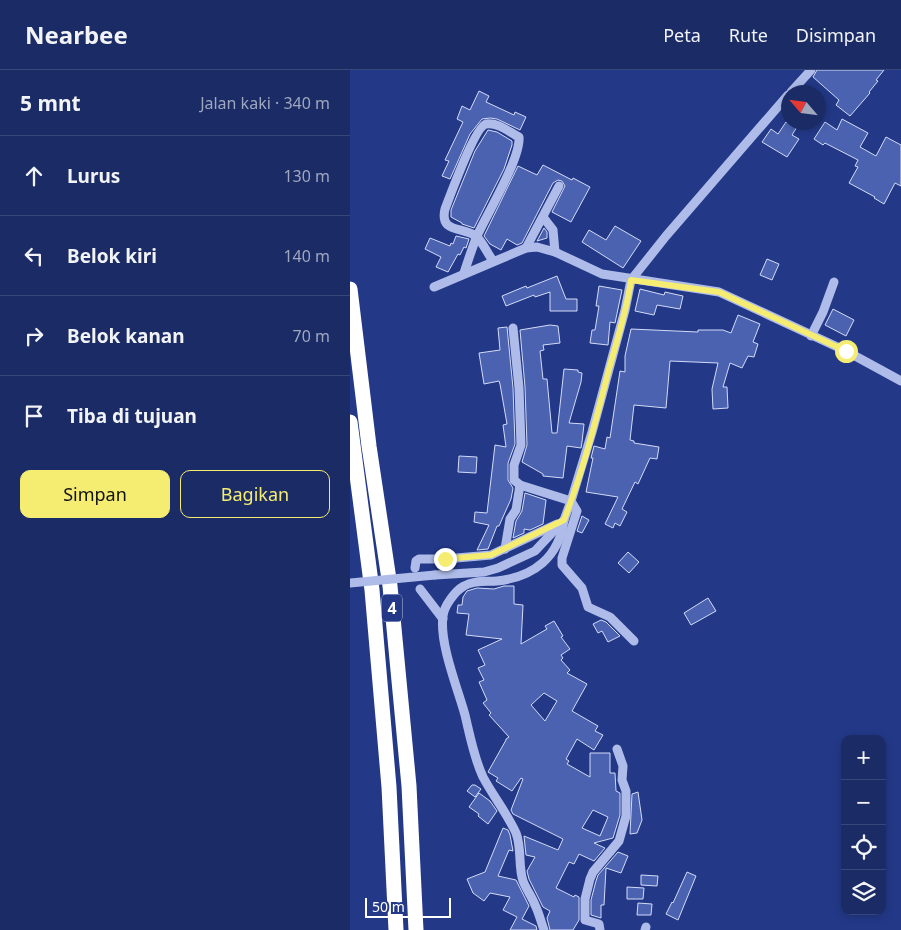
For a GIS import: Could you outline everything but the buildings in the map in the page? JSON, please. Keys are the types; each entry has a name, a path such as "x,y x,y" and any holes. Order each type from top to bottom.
{"highway":[{"name":"4","path":"350,289 369,446 390,586 409,786 416,930"},
{"name":"4","path":"350,422 372,590 389,787 396,930"}],"street":[{"path":"798,85 811,70"},
{"path":"544,930 537,907 523,880 516,834 484,777 476,757 450,665 442,619 444,610 463,586 474,582 512,578 528,573 538,567 552,554 561,536 564,520 592,432 625,310 631,280 672,229 781,104"},
{"path":"464,273 476,237 518,152 518,137 499,125 486,124 481,127 473,139 443,218 445,223 476,237 493,261"},
{"path":"526,248 559,186"},
{"path":"543,216 553,230 555,252"},
{"path":"434,287 526,248 537,247 555,252 602,274 631,280 719,292 846,351 901,381"},
{"path":"812,336 824,312 834,282"},
{"path":"513,328 519,388 521,445 514,466 514,480 520,485 571,501 577,511 562,558 562,565 582,588 588,607 610,617 634,641"},
{"path":"505,549 510,519 516,510 520,485"},
{"path":"415,568 416,561 419,559 486,555 505,549 564,520"},
{"path":"350,583 484,572 498,568 535,551 564,520"},
{"path":"420,589 442,619"},
{"path":"600,930 599,924 585,920 585,899 593,872 619,841 626,816 626,791 622,780 623,766 617,749"}],"route":[{"path":"445,559 491,555 564,520 592,432 625,310 631,280 719,292 846,351"}]}
